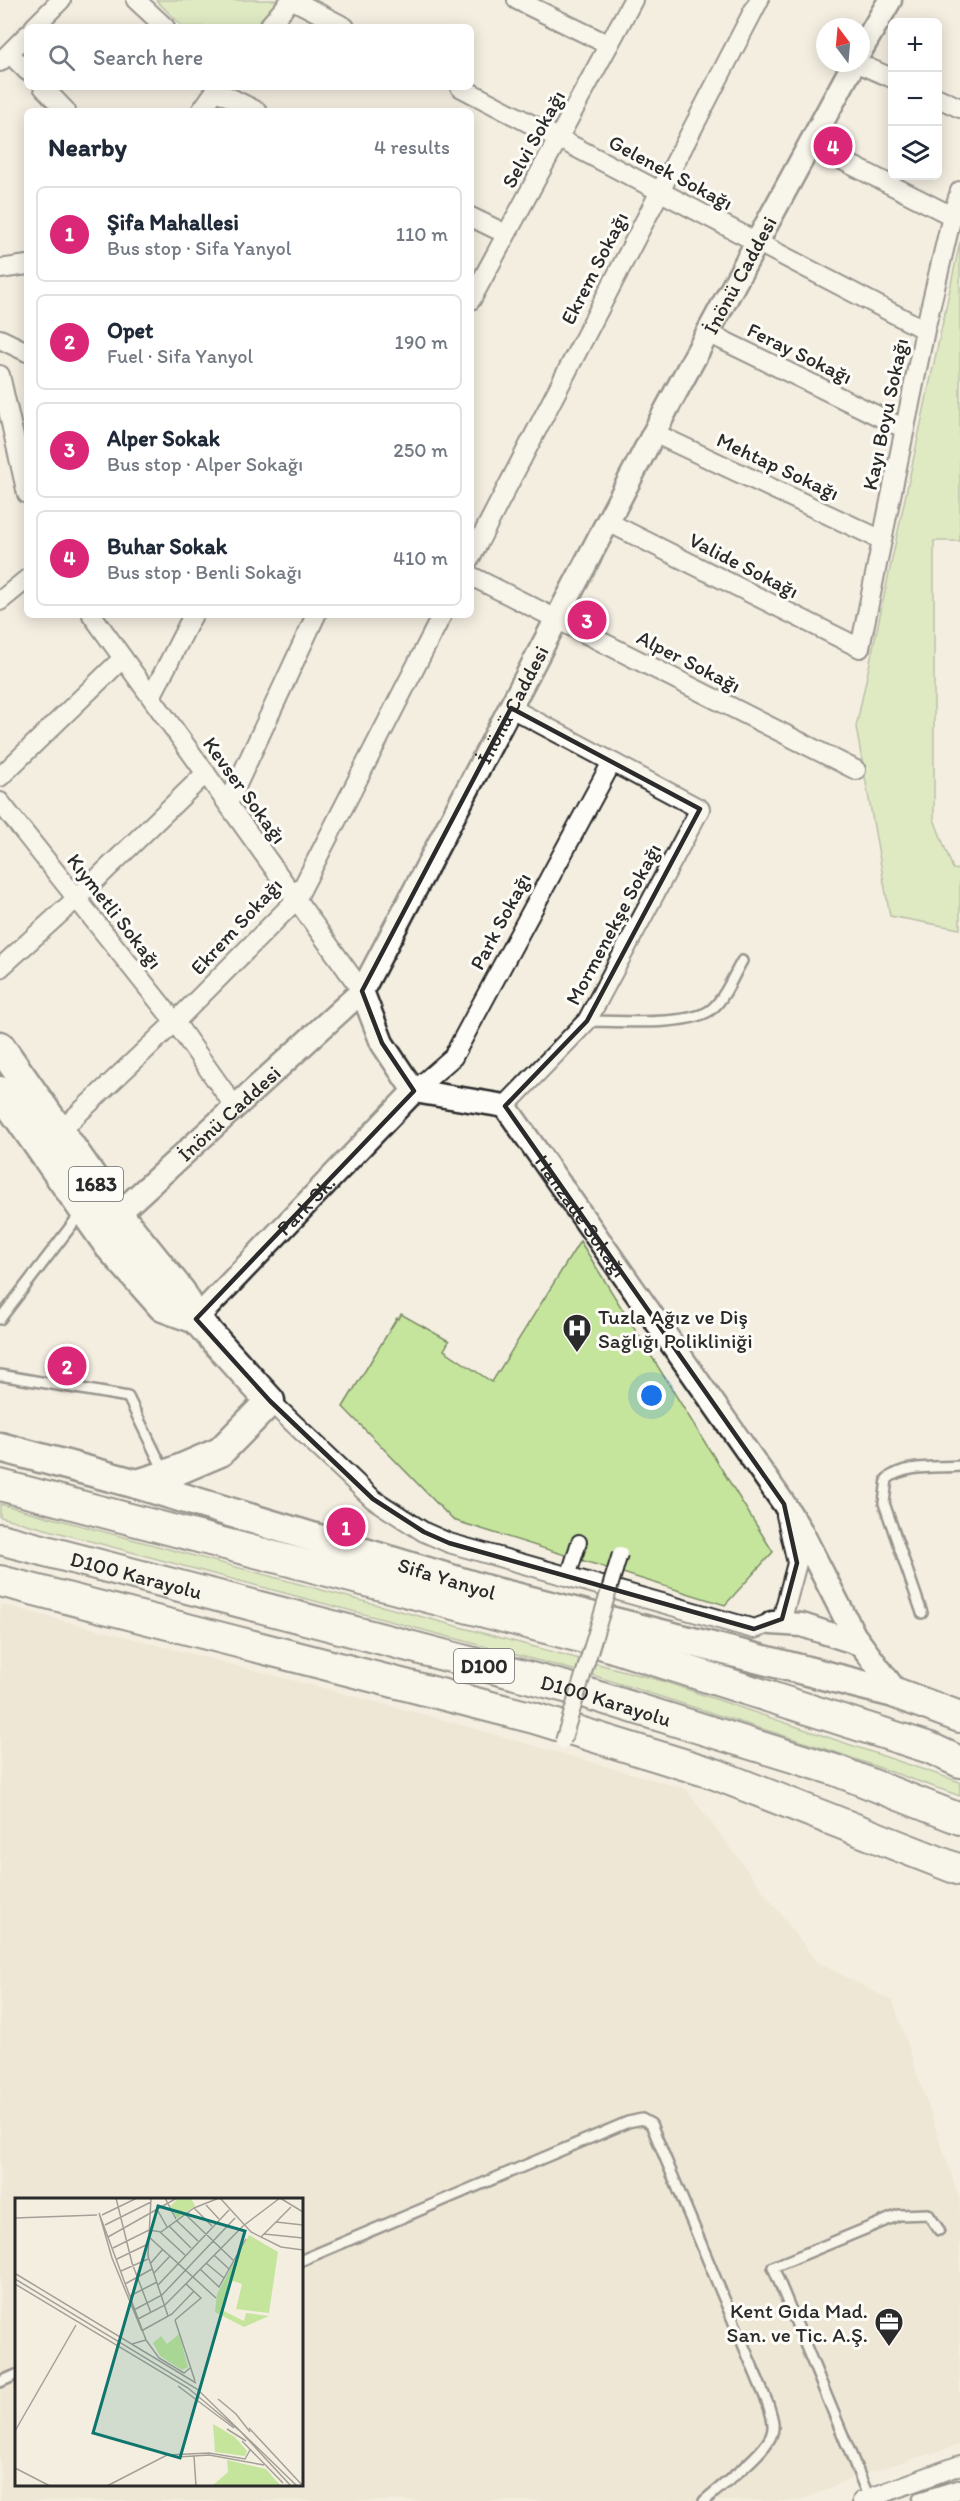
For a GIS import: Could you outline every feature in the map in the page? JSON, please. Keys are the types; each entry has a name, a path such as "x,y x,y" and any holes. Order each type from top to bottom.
{"highway":[{"name":"D100","path":"0,1485 588,1639 930,1748 960,1762"},
{"name":"D100 Karayolu","path":"0,1539 573,1689 835,1770 960,1819"},
{"path":"0,1581 715,1774 960,1870"},
{"path":"898,1694 960,1717"}],"main road":[{"name":"1683","path":"0,1046 118,1214 181,1292 196,1319"},
{"name":"1683","path":"0,1090 82,1211 109,1246 163,1307 196,1319"},
{"path":"137,1484 166,1475 220,1452 270,1401 196,1319"},
{"name":"Sifa Yanyol","path":"0,1447 137,1484 487,1590 898,1694"}],"street":[{"path":"37,24 61,0"},
{"path":"136,0 162,24"},
{"path":"271,24 292,0 339,24"},
{"path":"517,0 609,45"},
{"name":"Selvi Sokağı","path":"474,294 633,0"},
{"name":"Ekrem Sokağı","path":"474,551 759,0"},
{"path":"870,34 890,0"},
{"path":"24,38 5,57 24,69"},
{"path":"870,69 888,76"},
{"name":"İnönü Caddesi","path":"118,1214 362,991 654,433 851,72"},
{"path":"46,90 63,108"},
{"path":"203,108 216,90"},
{"path":"219,90 252,108"},
{"name":"Gelenek Sokağı","path":"466,90 926,330"},
{"path":"942,100 960,108"},
{"path":"810,144 952,216"},
{"name":"Kayı Boyu Sokağı","path":"860,648 926,330 952,216 960,191"},
{"path":"474,218 506,234"},
{"path":"0,269 24,265"},
{"name":"Feray Sokağı","path":"708,333 905,429"},
{"path":"0,339 24,351"},
{"path":"0,375 4,416 24,481"},
{"name":"Mehtap Sokağı","path":"654,433 882,540"},
{"name":"Valide Sokağı","path":"608,522 860,648"},
{"name":"Alper Sokağı","path":"474,578 856,770"},
{"path":"0,601 24,581"},
{"name":"Kevser Sokağı","path":"94,618 362,991"},
{"path":"151,697 191,618"},
{"path":"228,804 315,618"},
{"name":"Ekrem Sokağı","path":"59,1132 175,1022 296,900 440,618"},
{"path":"0,777 123,658"},
{"path":"511,708 612,762"},
{"name":"Mormenekşe Sokağı","path":"505,1106 587,1021 700,809 612,762"},
{"name":"Park Sokağı","path":"414,1091 453,1057 612,762"},
{"path":"0,968 77,898 206,773"},
{"name":"Kıymetli Sokağı","path":"0,802 175,1022 235,1107"},
{"path":"362,991 382,1043 414,1091 505,1106"},
{"name":"Park Sk.","path":"196,1319 414,1091"},
{"name":"Hanzade Sokağı","path":"505,1106 783,1504 801,1531 854,1635 898,1694"},
{"path":"270,1401 373,1499 424,1532 449,1543 754,1629 782,1619 797,1563 783,1504"},
{"path":"568,1577 579,1542"},
{"path":"563,1741 620,1554"},
{"path":"772,1623 802,1625 861,1644"},
{"path":"866,2500 960,2465"},
{"path":"922,2501 960,2489"}],"lane":[{"path":"587,1021 682,1020 700,1017 708,1013 720,1000 742,961"},
{"path":"0,1319 82,1211"},
{"path":"0,1375 128,1397 166,1475"},
{"path":"922,1613 884,1503 887,1479 894,1473 905,1470 960,1466"},
{"path":"303,2260 628,2122 642,2119 651,2124 768,2404 773,2422 772,2435 758,2452 704,2501"},
{"path":"866,2500 773,2267 899,2215 928,2214 939,2230"},
{"path":"0,2382 15,2375"}],"highlighted area":[{"path":"511,708 700,809 587,1021 505,1106 784,1504 797,1563 782,1619 754,1629 449,1543 424,1532 373,1499 270,1401 196,1319 414,1091 382,1043 362,991"}],"shaded area":[{"path":"0,1604 430,1716 686,1789 817,1962 893,2001 960,2200 960,2445 860,2475 800,2501 0,2501"}],"green space":[{"path":"156,0 279,0 258,24 180,24"},
{"path":"960,242 960,541 934,541 934,819 953,869 960,870 960,929 890,916 856,727"},
{"path":"580,1241 773,1552 725,1605 453,1520 343,1407 401,1314 449,1341 444,1350 492,1382"},
{"path":"0,1504 662,1681 960,1782 960,1796 832,1751 592,1675 0,1517"}],"place":[{"name":"Buhar Sokak","path":"833,146"},
{"name":"Alper Sokak","path":"587,620"},
{"name":"Tuzla Ağız ve Diş Sağlığı Polikliniği","path":"577,1354"},
{"name":"Opet","path":"67,1366"},
{"name":"Şifa Mahallesi","path":"346,1527"},
{"name":"Kent Gıda Mad. San. ve Tic. A.Ş.","path":"889,2348"}]}
